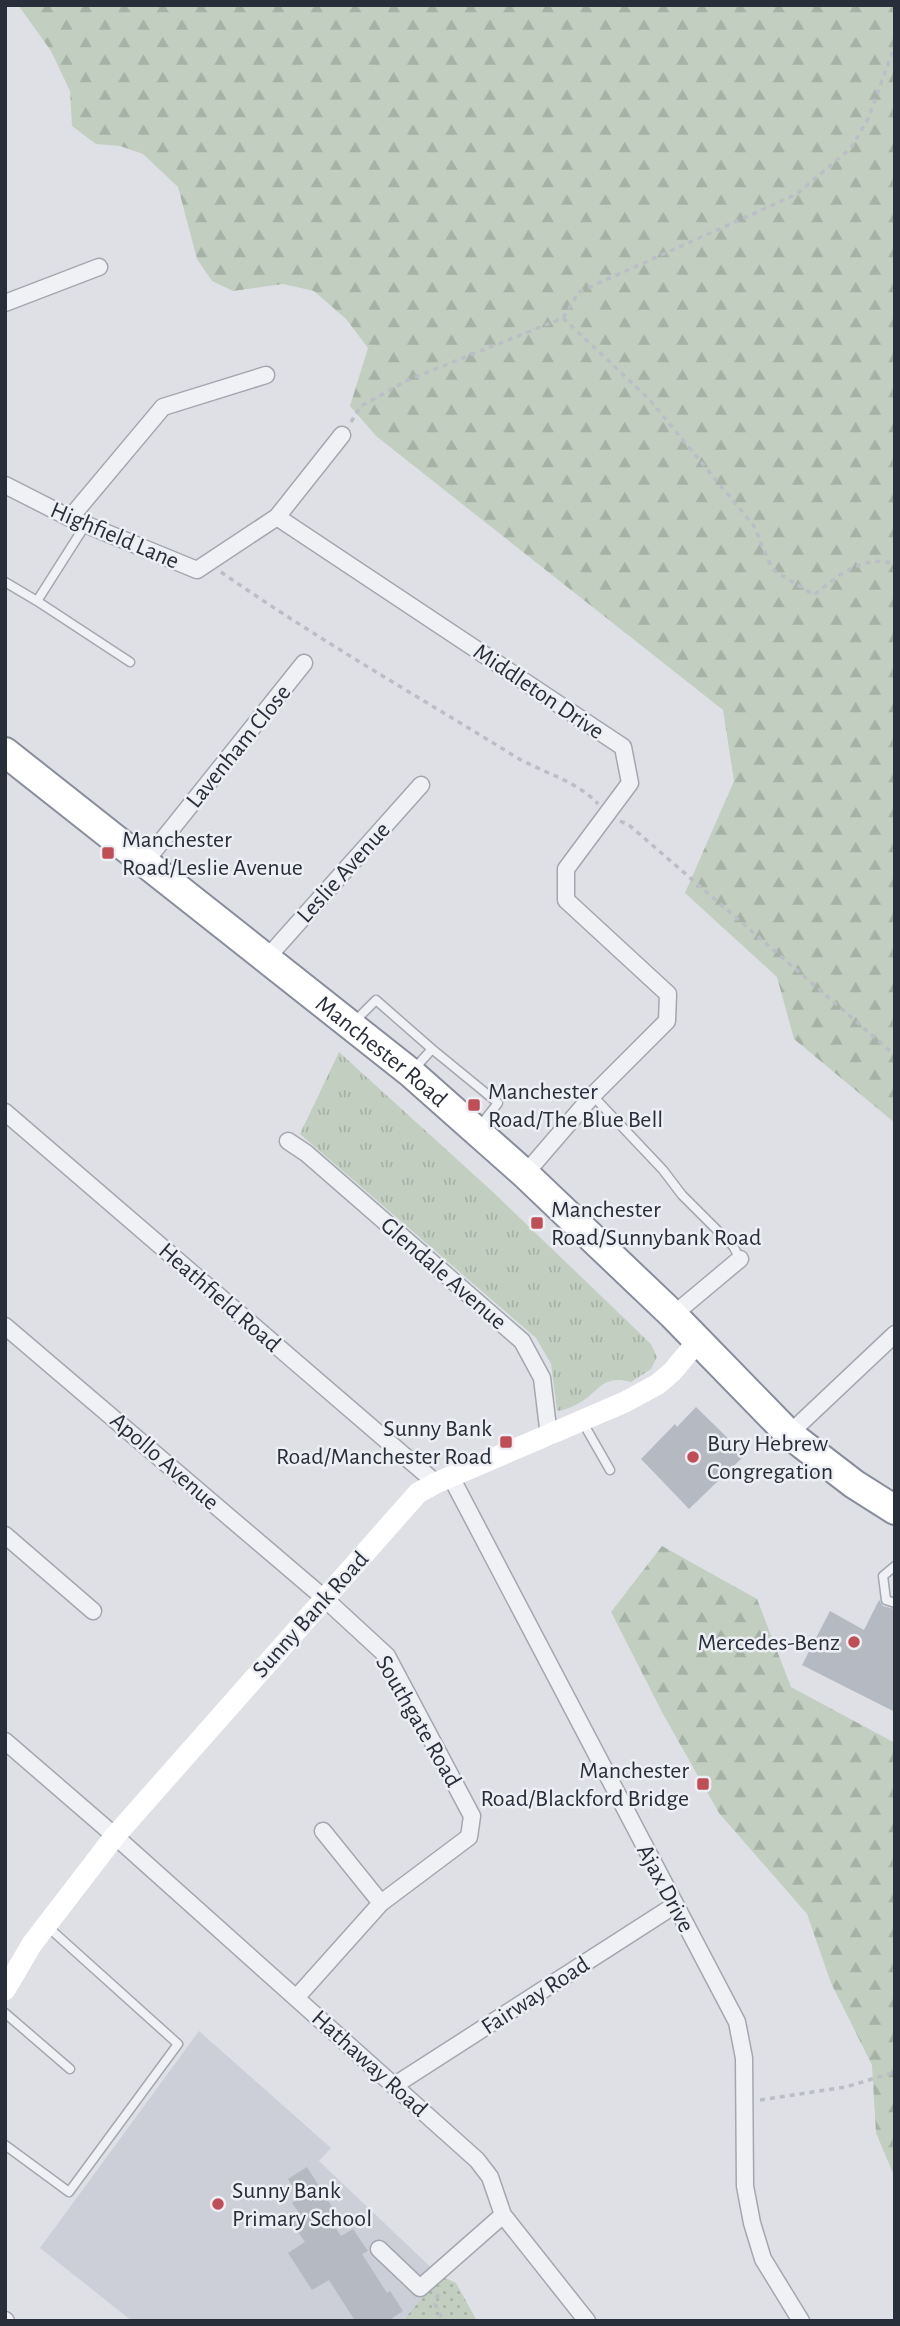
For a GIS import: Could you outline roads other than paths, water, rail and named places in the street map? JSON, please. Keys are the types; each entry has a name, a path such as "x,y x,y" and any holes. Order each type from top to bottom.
{"highway":[{"name":"Manchester Road","path":"5,752 411,1073 525,1174 673,1315 789,1434 854,1484 895,1510"}],"street":[{"path":"5,303 99,267"},
{"path":"78,521 163,407 266,375"},
{"name":"Highfield Lane","path":"5,485 78,521 197,570 277,517 342,435"},
{"name":"Middleton Drive","path":"277,517 623,747 630,783 566,869 566,900 668,994 667,1021 593,1095 525,1174"},
{"name":"Lavenham Close","path":"145,862 304,663"},
{"name":"Leslie Avenue","path":"266,960 421,785"},
{"name":"Heathfield Road","path":"5,1111 444,1480"},
{"name":"Glendale Avenue","path":"288,1141 306,1153 522,1341 542,1378 549,1436"},
{"path":"673,1315 740,1259"},
{"name":"Apollo Avenue","path":"5,1326 324,1598"},
{"path":"789,1434 893,1338"},
{"name":"Sunny Bank Road","path":"5,1990 46,1925 115,1836 418,1493 549,1436 634,1393 658,1384 698,1341"},
{"name":"Ajax Drive","path":"444,1480 737,2022 744,2058 745,2186 752,2223 763,2259 801,2321"},
{"path":"5,1535 93,1611"},
{"name":"Southgate Road","path":"296,1998 381,1903 469,1837 472,1816 387,1656 324,1598"},
{"name":"Hathaway Road","path":"5,1741 477,2160 490,2177 503,2215 587,2321"},
{"path":"323,1831 381,1903"},
{"name":"Fairway Road","path":"395,2085 675,1905"},
{"path":"379,2249 420,2288 503,2215"}],"lane":[{"path":"37,601 78,521"},
{"path":"5,582 130,662"},
{"path":"351,1026 376,1000 498,1103 477,1130"},
{"path":"411,1073 432,1049"},
{"path":"593,1095 663,1170 682,1195 733,1246 740,1259"},
{"path":"585,1417 610,1471"},
{"path":"895,1566 883,1576 886,1600 895,1603"},
{"path":"5,2145 69,2192 178,2044 46,1925"},
{"path":"5,2013 70,2068"}],"place":[{"name":"Manchester Road/Leslie Avenue","path":"108,853"},
{"name":"Manchester Road/The Blue Bell","path":"474,1105"},
{"name":"Manchester Road/Sunnybank Road","path":"537,1223"},
{"name":"Sunny Bank Road/Manchester Road","path":"506,1442"},
{"name":"Bury Hebrew Congregation","path":"693,1457"},
{"name":"Mercedes-Benz","path":"854,1642"},
{"name":"Manchester Road/Blackford Bridge","path":"703,1784"},
{"name":"Sunny Bank Primary School","path":"218,2204"}]}
